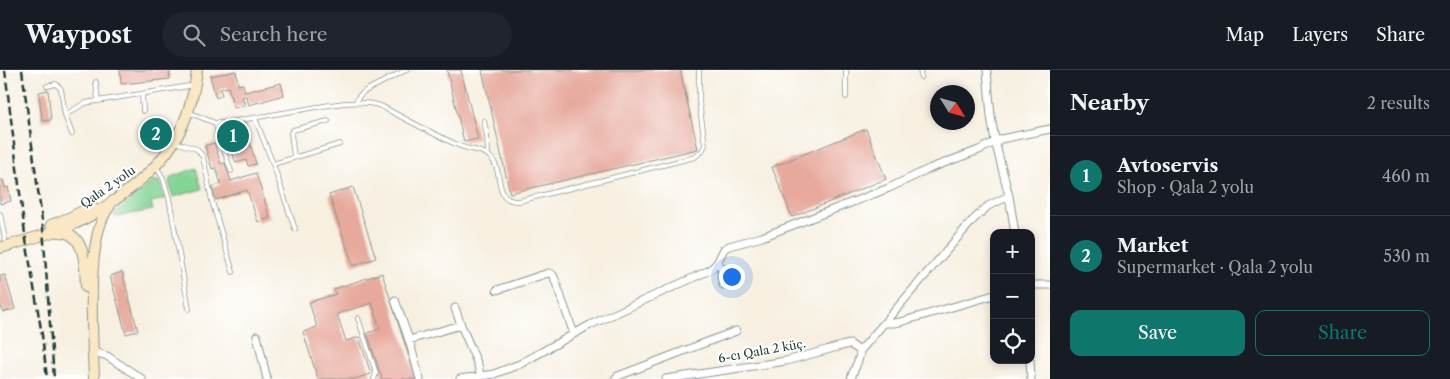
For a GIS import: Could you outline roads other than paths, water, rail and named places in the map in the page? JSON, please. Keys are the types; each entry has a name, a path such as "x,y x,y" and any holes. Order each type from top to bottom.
{"main road":[{"name":"Qala 2 yolu","path":"2,242 52,232 127,184 146,167 161,151 177,125 186,98 191,70"},
{"name":"Qala 2 yolu","path":"2,242 78,217 117,198 156,166 175,142 188,112 197,70"},
{"path":"89,379 92,289 97,236 107,209 117,198"},
{"path":"78,217 93,228 97,236"},
{"path":"78,217 78,241 83,259 94,379"},
{"path":"52,232 66,232 78,241"}],"street":[{"path":"987,70 995,141 1009,196 1014,229"},
{"path":"460,379 500,372 520,364 574,334 710,270 717,263 724,249 729,246 762,237 889,188 931,168 979,150 995,141 1050,129"},
{"path":"851,379 860,351 884,323 980,213 988,206 1009,196"},
{"path":"717,263 722,268 721,277 723,285"},
{"path":"497,290 548,273 552,274 574,334"},
{"path":"1035,285 1050,285"},
{"path":"884,323 900,322 990,296"},
{"path":"395,300 420,379"},
{"path":"455,308 478,366 480,376"},
{"path":"409,340 461,324"},
{"path":"615,379 618,376 736,331"},
{"path":"257,336 267,379"},
{"name":"6-cı Qala 2 küç.","path":"666,379 786,361 847,344 860,351"},
{"path":"91,351 100,353 113,360 142,379"},
{"path":"1030,364 1031,379"}],"lane":[{"path":"356,102 359,96 365,92 406,70"},
{"path":"188,112 215,123 223,123 334,104 371,103 381,106 462,147 482,151 496,165 504,196 507,200 520,201 695,157 702,151 705,145 699,70"},
{"path":"846,70 846,97"},
{"path":"920,70 921,76"},
{"path":"96,82 98,101"},
{"path":"47,86 56,84 61,89 65,115 72,134"},
{"path":"65,115 85,103 189,86"},
{"path":"142,94 143,111"},
{"path":"255,118 295,229"},
{"path":"294,158 291,133 293,130 328,121"},
{"path":"484,121 488,136 488,155"},
{"path":"215,123 231,171"},
{"path":"175,142 197,149 203,157 212,201 233,272"},
{"path":"273,164 340,144"},
{"path":"156,166 164,178 169,198 189,309"},
{"path":"0,214 2,242"},
{"path":"358,318 376,373 374,379"}],"railway":[{"path":"5,70 25,234 42,335 47,379"},
{"path":"22,70 43,228 54,379"}],"place":[{"name":"Market","path":"156,134"},
{"name":"Avtoservis","path":"233,136"}]}
